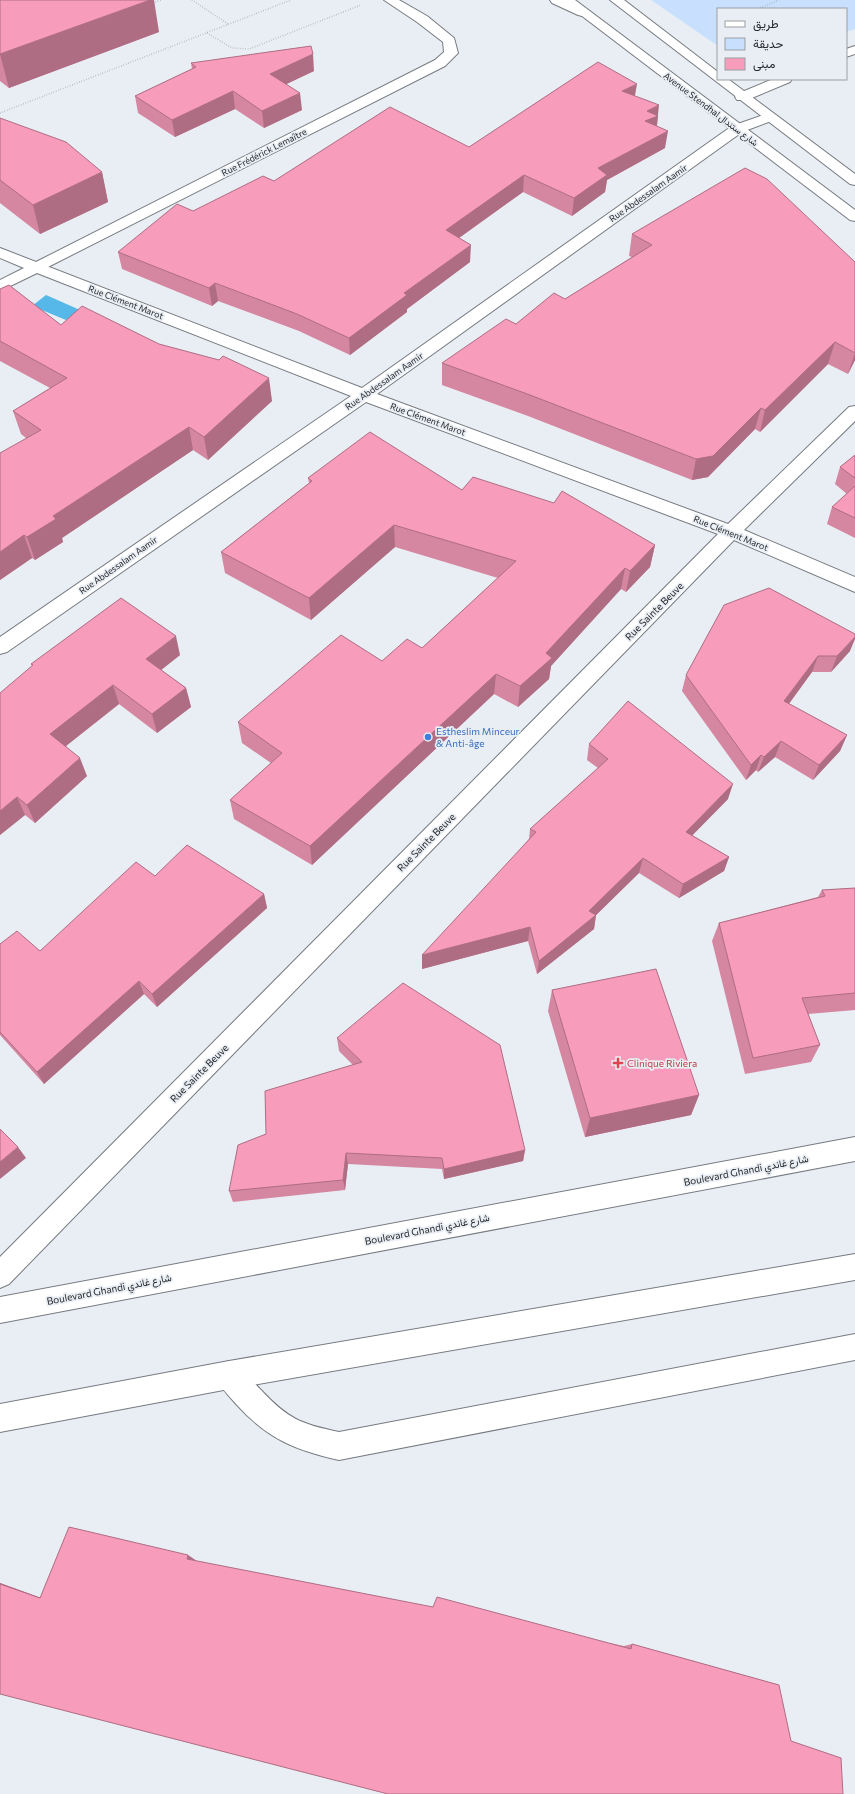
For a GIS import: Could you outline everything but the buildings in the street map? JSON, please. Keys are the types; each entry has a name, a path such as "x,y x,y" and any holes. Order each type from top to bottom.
{"street":[{"name":"Rue Frédérick Lemaître","path":"0,286 440,63 451,53 449,41 422,19 390,0"},
{"path":"556,0 582,12"},
{"name":"Avenue Stendhal شارع ستندال","path":"567,0 855,217"},
{"path":"616,0 717,78"},
{"path":"719,80 855,181"},
{"path":"742,97 783,80"},
{"name":"Rue Abdessalam Aamir","path":"0,647 364,395 737,129 769,117"},
{"name":"Rue Clément Marot","path":"0,253 364,395 731,532 855,585"},
{"name":"Rue Sainte Beuve","path":"0,1275 731,532 855,411"},
{"name":"Boulevard Ghandi شارع غاندي","path":"0,1310 855,1149"},
{"path":"0,1418 229,1375 854,1271"},
{"path":"229,1375 256,1406 286,1430 312,1440 339,1446 855,1346"}],"path":[{"path":"147,5 162,0"},
{"path":"192,0 228,24"},
{"path":"0,113 291,0"},
{"path":"760,8 779,0"},
{"path":"207,33 231,49 239,51 249,49 367,3"}],"green space":[{"path":"651,0 855,0 855,29 847,32 847,8 717,8 717,45"}],"water":[{"path":"46,295 80,310 66,320 32,306"}],"place":[{"name":"Estheslim Minceur & Anti-âge","path":"428,737"},
{"name":"Clinique Riviera","path":"618,1063"}]}
